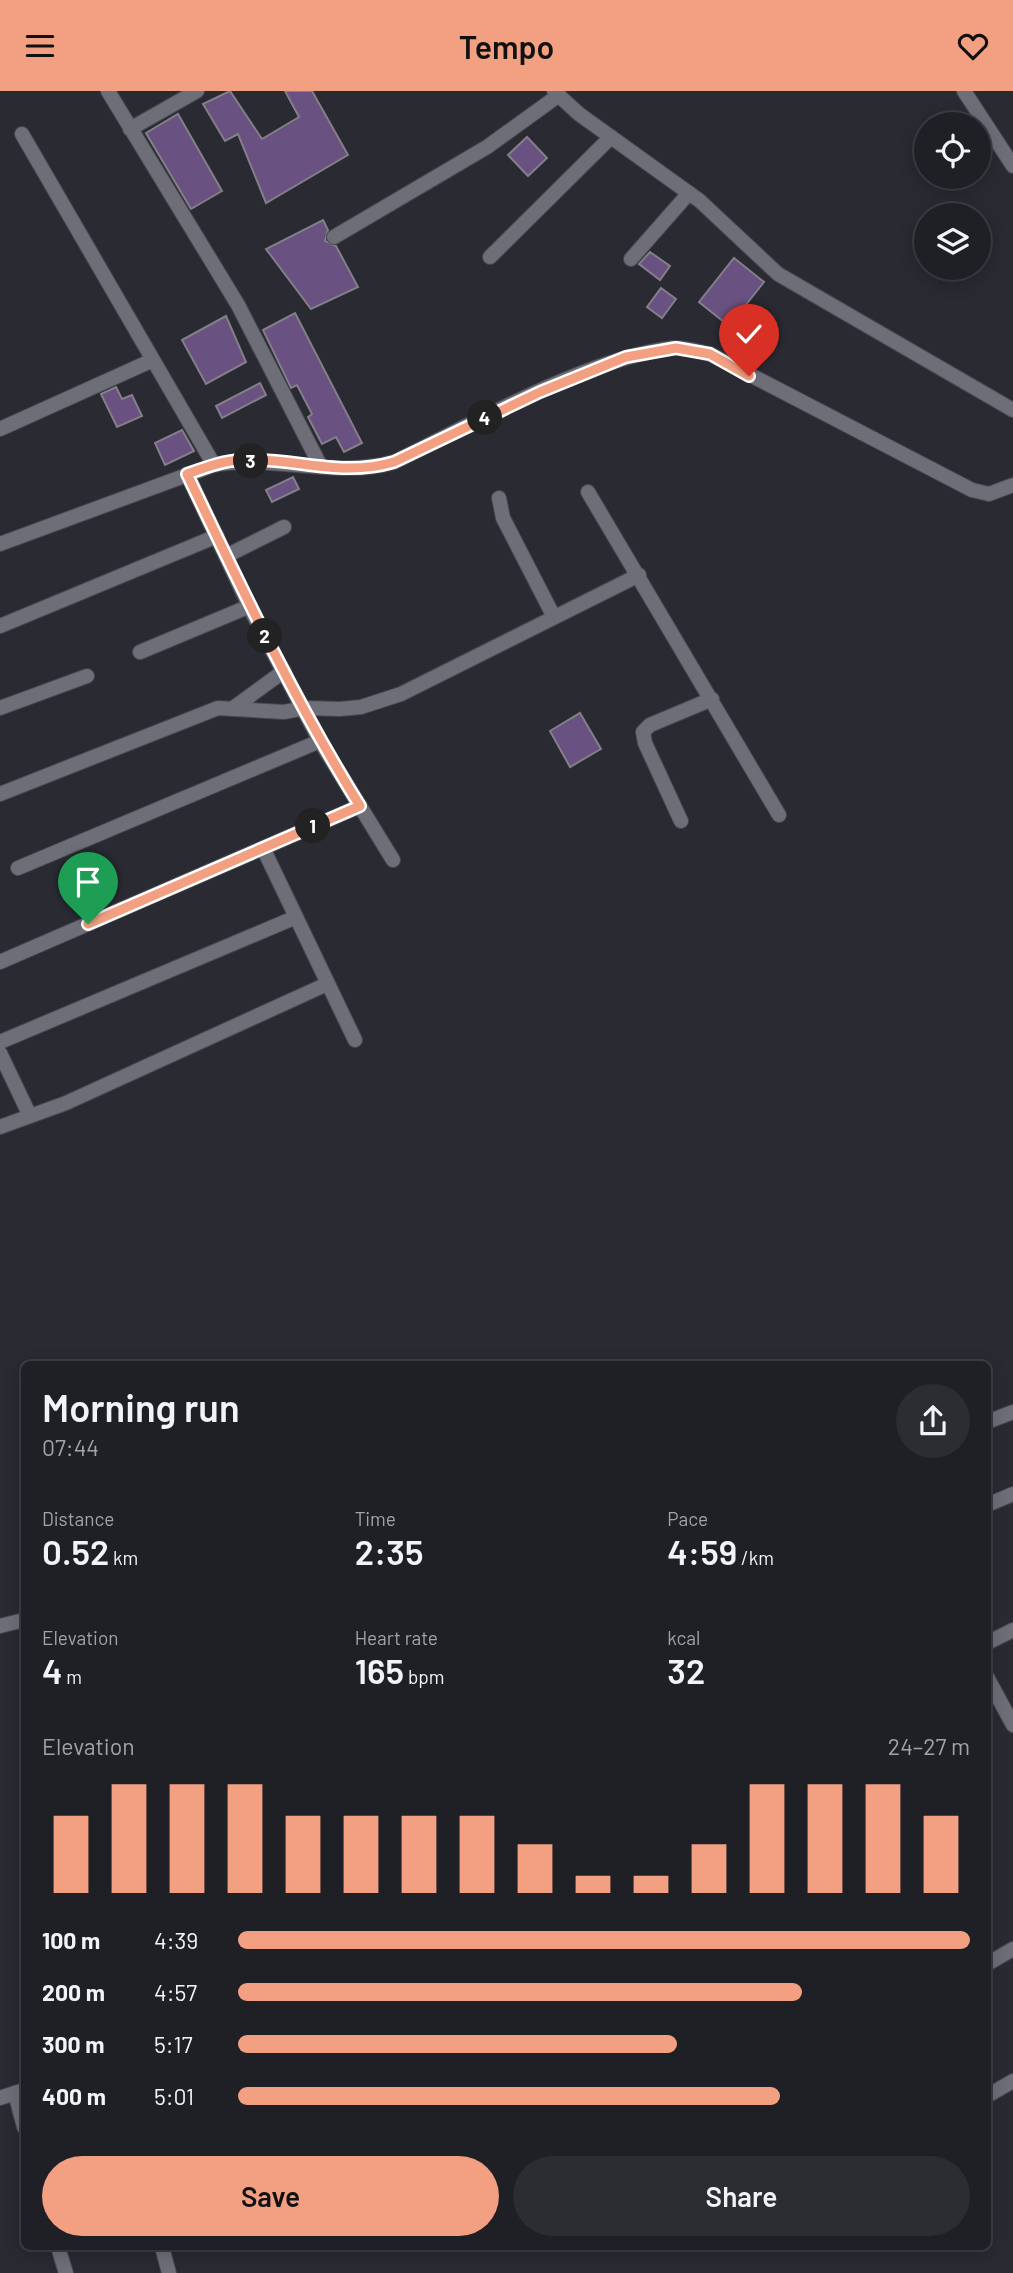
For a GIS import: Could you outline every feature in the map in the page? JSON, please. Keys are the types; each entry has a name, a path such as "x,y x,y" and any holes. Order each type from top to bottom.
{"street":[{"path":"108,91 238,305 320,465"},
{"path":"130,129 197,91"},
{"path":"964,91 1013,166"},
{"path":"334,237 487,146 556,93 611,137 689,193 778,274 1013,410"},
{"path":"22,134 214,465"},
{"path":"490,257 611,137"},
{"path":"631,259 689,193"},
{"path":"0,544 214,465 241,460 320,465 352,471 394,462 540,392 626,357 676,348 710,354 972,490 989,494 1013,485"},
{"path":"0,429 153,360"},
{"path":"187,474 250,606 320,741 393,860"},
{"path":"588,492 779,815"},
{"path":"499,498 503,518 554,617"},
{"path":"226,556 284,527"},
{"path":"0,626 217,536"},
{"path":"0,794 205,712 232,709 284,712 305,708 340,709 376,703 401,694 639,575"},
{"path":"140,652 250,606"},
{"path":"232,709 284,671"},
{"path":"0,708 87,676"},
{"path":"681,821 645,743 643,732 650,725 712,699"},
{"path":"18,868 320,741"},
{"path":"0,961 360,806"},
{"path":"263,848 294,918 355,1040"},
{"path":"0,1042 294,918"},
{"path":"0,1128 327,984"},
{"path":"0,1053 30,1116"},
{"path":"991,1420 1013,1412"},
{"path":"991,1503 1013,1494"},
{"path":"0,1626 21,1621"},
{"path":"991,1641 1013,1630"},
{"path":"991,1682 1007,1700 1013,1725"},
{"path":"991,1962 1013,1949"},
{"path":"991,2094 1013,2081"},
{"path":"0,2098 20,2092"},
{"path":"59,2250 66,2273"},
{"path":"163,2250 169,2273"}],"building":[{"path":"230,91 262,139 299,117 285,91 312,91 348,155 266,203 238,134 225,141 203,104"},
{"path":"178,114 222,191 191,209 146,133"},
{"path":"527,137 547,158 528,176 508,155"},
{"path":"323,220 328,230 325,241 336,246 358,287 311,309 266,249"},
{"path":"650,252 670,266 660,280 639,264"},
{"path":"734,258 764,282 729,326 699,302"},
{"path":"661,288 676,299 662,318 647,307"},
{"path":"295,313 362,443 344,452 336,437 322,444 308,417 312,414 297,385 291,388 263,330"},
{"path":"226,316 246,362 206,384 182,340"},
{"path":"260,383 266,395 222,418 216,406"},
{"path":"116,387 122,399 132,395 142,416 117,427 101,394"},
{"path":"182,430 194,451 165,465 155,443"},
{"path":"293,477 299,489 272,502 266,490"},
{"path":"580,713 601,749 570,767 550,731"}],"route":[{"path":"88,924 360,806 320,741 305,708 255,618 187,474 241,460 317,465 352,471 373,468 394,462 540,392 626,357 676,348 710,354 749,376"}]}
